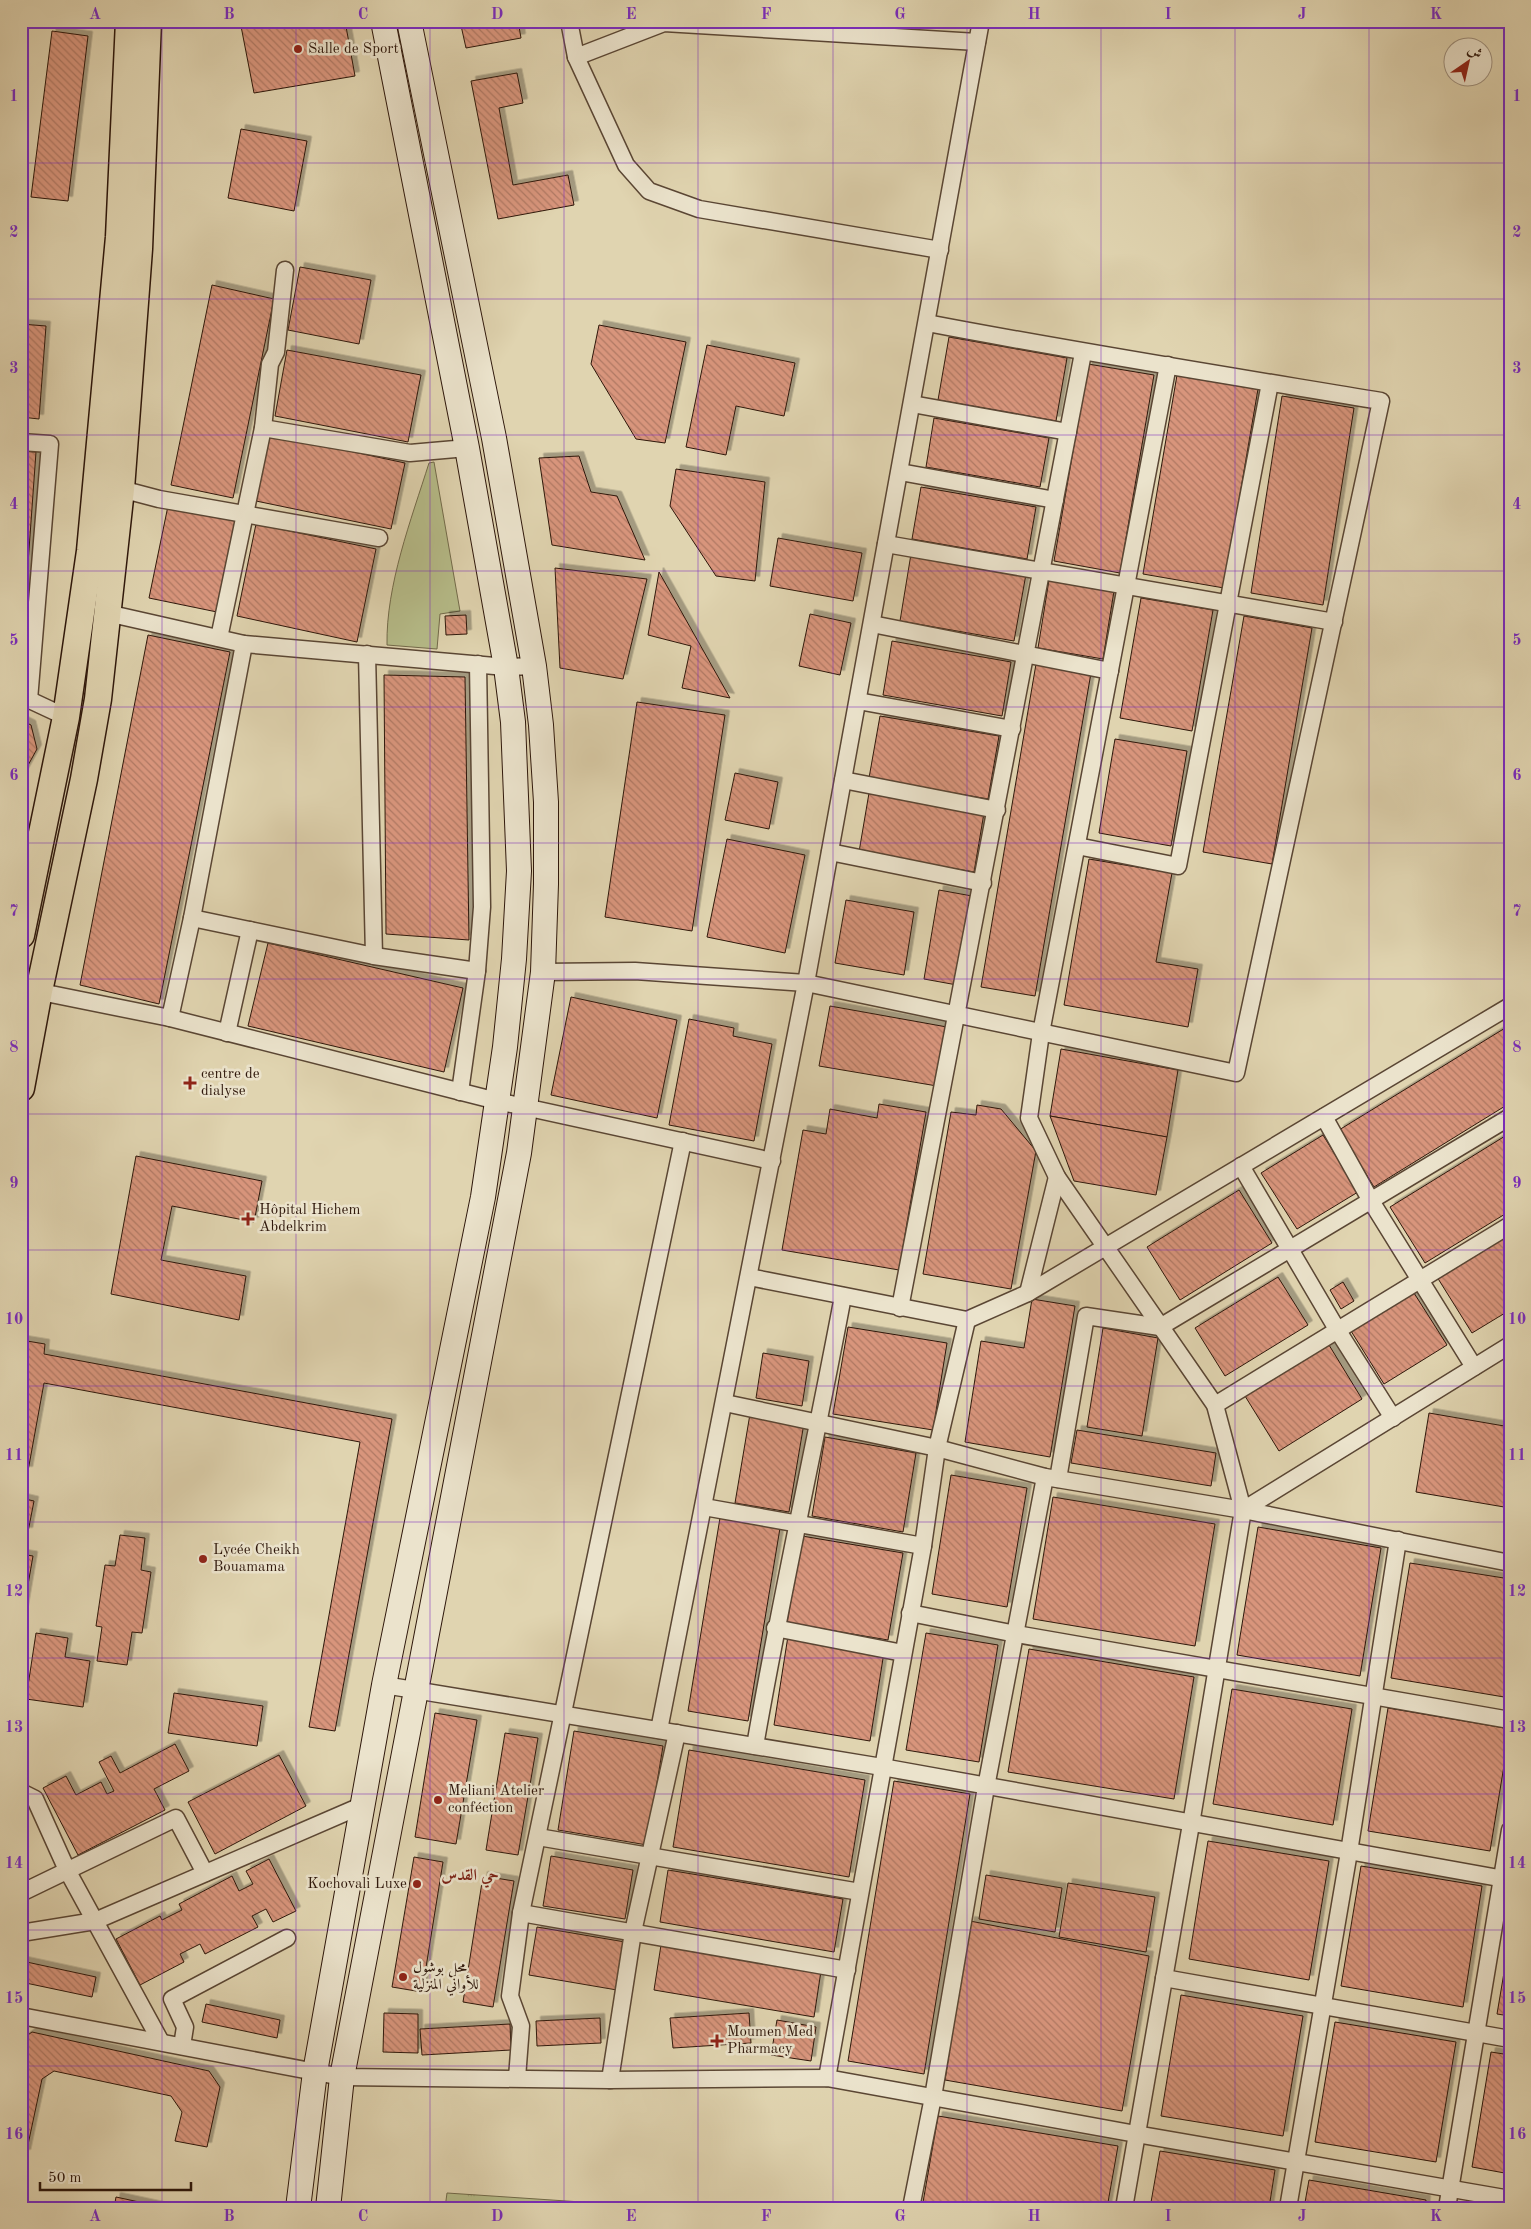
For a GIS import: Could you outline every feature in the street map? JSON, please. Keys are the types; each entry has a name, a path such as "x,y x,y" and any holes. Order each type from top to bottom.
{"main road":[{"path":"21,935 66,717 92,532 118,237 129,21"},
{"path":"21,1088 30,989 84,779 98,700 121,489 139,249 148,21"},
{"path":"298,2208 315,2072 384,1684 483,1197 505,1047 514,959 519,871 513,732 506,667 467,448 383,21"},
{"path":"328,2208 342,2077 526,1107 543,972 546,802 541,725 534,666 494,438 409,21"}],"street":[{"path":"569,21 576,57 626,165 649,191 699,209 940,250"},
{"path":"659,1730 725,1403 806,983 981,21"},
{"path":"576,57 664,24 978,42"},
{"path":"219,638 263,428 270,364 276,352 285,270"},
{"path":"543,972 635,971 806,983 1236,1074 1382,402 1168,365 1083,353 927,323"},
{"path":"900,1308 958,1015 1083,353"},
{"path":"1124,2208 1192,1824 1243,1510 1215,1405 1057,1177 1029,1118 1042,1033 1168,365"},
{"path":"1077,846 1178,866 1270,383"},
{"path":"912,404 1068,432"},
{"path":"263,428 410,453 467,448"},
{"path":"21,442 50,444 25,698 66,717"},
{"path":"900,472 1055,500"},
{"path":"121,489 159,499 379,538"},
{"path":"886,544 1334,622"},
{"path":"107,613 244,644 506,667 534,666"},
{"path":"872,624 1110,671"},
{"path":"170,1018 192,918 244,644"},
{"path":"368,654 374,956"},
{"path":"460,1092 477,971 482,907 478,664"},
{"path":"858,701 1012,729"},
{"path":"843,780 996,810"},
{"path":"830,852 983,883"},
{"path":"192,918 374,956 477,971"},
{"path":"228,1033 250,930"},
{"path":"30,989 170,1018 460,1092 772,1161"},
{"path":"749,1277 967,1320 1028,1293 1510,1006"},
{"path":"1324,1117 1370,1201 1474,1367"},
{"path":"910,2208 933,2097 986,1787 1016,1634 1052,1478 1086,1316 1160,1327 1510,1117"},
{"path":"517,2078 521,2026 510,1996 521,1913 683,1141"},
{"path":"1241,1166 1338,1331 1392,1418"},
{"path":"1028,1293 1057,1177"},
{"path":"1215,1405 1510,1225"},
{"path":"755,1746 796,1524 819,1422 843,1296"},
{"path":"827,2078 902,1653 923,1546 937,1448 967,1320"},
{"path":"1243,1510 1510,1345"},
{"path":"725,1403 937,1448 1052,1478 1243,1510 1510,1563"},
{"path":"704,1507 923,1546"},
{"path":"1288,2208 1398,1540"},
{"path":"910,1613 1016,1634 1510,1720"},
{"path":"776,1628 902,1653"},
{"path":"384,1684 882,1767 1505,1879"},
{"path":"610,2080 633,1932 677,1733"},
{"path":"21,1792 35,1799 68,1870 161,2042"},
{"path":"21,1933 95,1921 363,1805"},
{"path":"21,1893 176,1818 205,1873"},
{"path":"1447,2208 1475,2033 1505,1879 1510,1830"},
{"path":"538,1837 860,1892"},
{"path":"521,1913 847,1970"},
{"path":"182,2046 185,2027 172,1999 288,1938"},
{"path":"1164,1978 1510,2039"},
{"path":"21,2016 342,2077 610,2080 827,2078 1510,2199"}],"green space":[{"path":"434,462 460,611 440,614 437,649 387,645 388,622 395,576 429,463"},
{"path":"447,2193 671,2208 445,2208"}],"building":[{"name":"Salle de Sport","path":"240,21 345,21 355,76 254,93"},
{"path":"460,21 518,21 521,38 466,48"},
{"path":"52,31 88,36 68,201 31,197"},
{"path":"517,73 523,103 499,108 513,185 568,175 574,205 498,219 471,81"},
{"path":"241,129 307,141 294,211 228,198"},
{"path":"300,267 371,280 359,344 288,330"},
{"path":"212,285 274,299 233,498 171,485"},
{"path":"21,324 46,326 39,419 21,417"},
{"path":"599,325 686,342 665,443 636,439 591,364"},
{"path":"949,337 1067,358 1056,421 938,400"},
{"path":"707,345 795,363 784,416 736,406 726,455 686,447"},
{"path":"287,350 421,375 408,442 275,416"},
{"path":"1088,364 1154,375 1120,573 1054,561"},
{"path":"1177,375 1258,389 1224,588 1143,574"},
{"path":"1282,396 1354,408 1323,605 1251,593"},
{"path":"934,418 1049,438 1040,487 926,467"},
{"path":"270,434 405,463 391,529 256,501"},
{"path":"21,451 36,452 21,662"},
{"path":"579,456 591,492 617,496 645,560 552,545 539,458"},
{"path":"676,469 765,482 755,581 716,576 670,506"},
{"path":"921,487 1036,507 1027,559 912,539"},
{"path":"168,506 235,521 217,612 149,598"},
{"path":"256,524 376,549 357,642 237,616"},
{"path":"778,538 862,553 853,601 770,586"},
{"path":"911,554 1026,574 1014,641 900,621"},
{"path":"555,568 647,579 623,679 560,668"},
{"path":"659,572 730,698 682,688 691,646 648,635"},
{"path":"1049,580 1114,591 1103,659 1038,648"},
{"path":"1141,598 1213,610 1192,731 1120,718"},
{"path":"810,614 851,623 840,675 799,666"},
{"path":"466,615 467,634 446,635 445,616"},
{"path":"1244,616 1312,628 1272,864 1203,852"},
{"path":"148,635 230,652 159,1004 80,985"},
{"path":"892,641 1011,662 1002,716 883,695"},
{"path":"1036,664 1091,673 1035,996 981,987"},
{"path":"384,675 465,677 469,940 386,934"},
{"path":"637,702 725,715 692,931 605,917"},
{"path":"880,716 999,736 988,799 869,778"},
{"path":"21,720 31,725 37,749 21,778"},
{"path":"1115,739 1187,751 1171,846 1099,833"},
{"path":"735,773 778,782 769,829 725,820"},
{"path":"869,793 984,813 974,872 859,852"},
{"path":"21,827 25,828 21,845"},
{"path":"727,839 805,855 785,953 707,937"},
{"path":"1089,859 1172,873 1156,962 1198,969 1188,1027 1064,1005"},
{"path":"939,890 972,896 957,985 924,979"},
{"path":"846,900 914,912 904,975 835,963"},
{"path":"268,943 463,988 444,1072 248,1026"},
{"path":"571,997 677,1020 657,1118 551,1095"},
{"path":"830,1006 947,1027 937,1086 819,1066"},
{"path":"689,1019 734,1028 733,1036 772,1044 754,1141 669,1125"},
{"path":"1510,1025 1510,1103 1374,1187 1339,1130"},
{"path":"1061,1049 1178,1070 1167,1137 1050,1116"},
{"path":"879,1104 926,1112 899,1270 782,1250 803,1130 826,1134 830,1109 877,1118"},
{"path":"977,1105 1001,1109 1036,1151 1011,1289 923,1274 951,1112 976,1115"},
{"path":"1050,1116 1167,1137 1156,1195 1074,1181"},
{"path":"1510,1133 1510,1211 1425,1263 1390,1207"},
{"path":"1323,1135 1358,1192 1297,1229 1261,1173"},
{"path":"136,1156 262,1181 254,1222 172,1206 161,1260 246,1276 239,1320 111,1294"},
{"path":"1239,1190 1272,1243 1180,1300 1147,1247"},
{"path":"1510,1232 1510,1310 1472,1333 1437,1277"},
{"path":"1278,1277 1308,1325 1225,1376 1195,1328"},
{"path":"1343,1282 1354,1301 1341,1309 1330,1290"},
{"path":"1414,1293 1447,1345 1384,1384 1351,1331"},
{"path":"1032,1299 1075,1306 1050,1457 965,1442 981,1341 1024,1348"},
{"path":"848,1327 947,1343 933,1430 833,1414"},
{"path":"1103,1328 1158,1338 1142,1436 1087,1427"},
{"path":"21,1340 45,1344 44,1354 392,1419 335,1731 309,1727 360,1442 44,1383 28,1471 21,1470"},
{"path":"1329,1345 1362,1399 1279,1451 1245,1396"},
{"path":"763,1353 809,1361 802,1406 756,1398"},
{"path":"1429,1413 1510,1427 1510,1508 1416,1492"},
{"path":"750,1414 804,1423 789,1512 735,1503"},
{"path":"1077,1430 1216,1453 1211,1486 1071,1463"},
{"path":"825,1437 916,1453 903,1532 812,1516"},
{"path":"951,1475 1027,1488 1007,1607 932,1594"},
{"path":"1053,1497 1215,1524 1195,1646 1033,1619"},
{"path":"21,1498 34,1501 28,1532 21,1531"},
{"path":"720,1518 780,1528 748,1721 688,1711"},
{"path":"1258,1527 1381,1548 1360,1676 1237,1655"},
{"path":"120,1535 145,1538 141,1570 151,1572 142,1633 132,1632 127,1665 97,1661 102,1627 96,1626 105,1565 115,1566"},
{"path":"802,1536 903,1553 888,1640 787,1623"},
{"path":"21,1554 33,1556 21,1625"},
{"path":"1410,1563 1510,1579 1510,1698 1391,1678"},
{"path":"36,1633 68,1638 65,1657 90,1661 83,1707 26,1699"},
{"path":"926,1633 998,1645 979,1762 906,1750"},
{"path":"788,1636 884,1652 870,1741 774,1725"},
{"path":"1029,1649 1194,1677 1174,1799 1008,1772"},
{"path":"1232,1689 1352,1709 1333,1825 1213,1804"},
{"path":"174,1693 263,1706 257,1746 168,1733"},
{"path":"1388,1708 1510,1729 1490,1851 1368,1831"},
{"path":"435,1713 477,1720 456,1844 415,1837"},
{"path":"574,1731 663,1746 647,1845 558,1830"},
{"path":"505,1733 538,1738 518,1855 486,1850"},
{"path":"175,1744 189,1771 154,1789 165,1810 78,1855 43,1788 66,1776 76,1795 101,1782 107,1794 114,1791 99,1762 111,1756 120,1773"},
{"path":"689,1750 865,1780 849,1877 673,1847"},
{"path":"279,1755 306,1806 215,1854 188,1802"},
{"path":"894,1781 970,1794 924,2074 848,2061"},
{"path":"1208,1841 1329,1861 1309,1980 1189,1959"},
{"path":"551,1856 633,1870 625,1919 543,1906"},
{"path":"414,1857 443,1862 422,1992 392,1987"},
{"path":"269,1859 296,1911 273,1922 266,1909 252,1916 258,1927 205,1954 200,1944 180,1954 184,1962 140,1985 116,1939 160,1916 162,1920 182,1910 179,1904 232,1876 239,1891 253,1884 246,1871"},
{"path":"1361,1866 1482,1886 1463,2007 1341,1986"},
{"path":"668,1870 843,1899 834,1952 660,1922"},
{"path":"986,1875 1062,1888 1055,1932 979,1919"},
{"path":"483,1876 514,1881 493,2007 463,2002"},
{"path":"1068,1883 1155,1897 1146,1952 1059,1937"},
{"path":"970,1921 1149,1956 1122,2111 945,2080"},
{"path":"537,1927 625,1942 617,1990 529,1975"},
{"path":"1510,1937 1510,2016 1497,2014"},
{"path":"661,1945 821,1971 814,2017 654,1990"},
{"path":"22,1961 96,1977 92,1997 21,1982"},
{"path":"1181,1995 1303,2016 1283,2136 1161,2116"},
{"path":"206,2004 280,2020 277,2038 202,2022"},
{"path":"384,2013 418,2014 418,2053 383,2052"},
{"path":"749,2013 751,2043 673,2048 670,2018"},
{"path":"600,2018 601,2043 537,2046 536,2021"},
{"path":"777,2020 816,2027 811,2061 771,2055"},
{"path":"1335,2022 1456,2042 1436,2162 1315,2142"},
{"path":"510,2024 511,2050 422,2055 420,2029"},
{"path":"32,2032 209,2071 220,2087 207,2147 175,2141 182,2112 171,2096 54,2071 42,2079 26,2154 21,2153 21,2040"},
{"path":"1491,2052 1510,2055 1510,2174 1472,2167"},
{"path":"938,2116 1118,2146 1107,2208 922,2208"},
{"path":"1160,2151 1275,2170 1269,2208 1150,2208"},
{"path":"1309,2180 1426,2200 1425,2208 1304,2208"},
{"path":"116,2197 167,2208 114,2208"},
{"path":"1465,2204 1487,2208 1464,2208"}],"place":[{"name":"Salle de Sport","path":"298,49"},
{"name":"centre de dialyse","path":"190,1083"},
{"name":"Hôpital Hichem Abdelkrim","path":"248,1219"},
{"name":"Lycée Cheikh Bouamama","path":"203,1559"},
{"name":"Meliani Atelier conféction","path":"438,1800"},
{"name":"Kochovali Luxe","path":"417,1884"},
{"name":"محل بوشول للأواني المنزلية","path":"403,1977"},
{"name":"Moumen Med Pharmacy","path":"717,2041"}],"district":[{"name":"حي القدس","path":"470,1876"}]}
